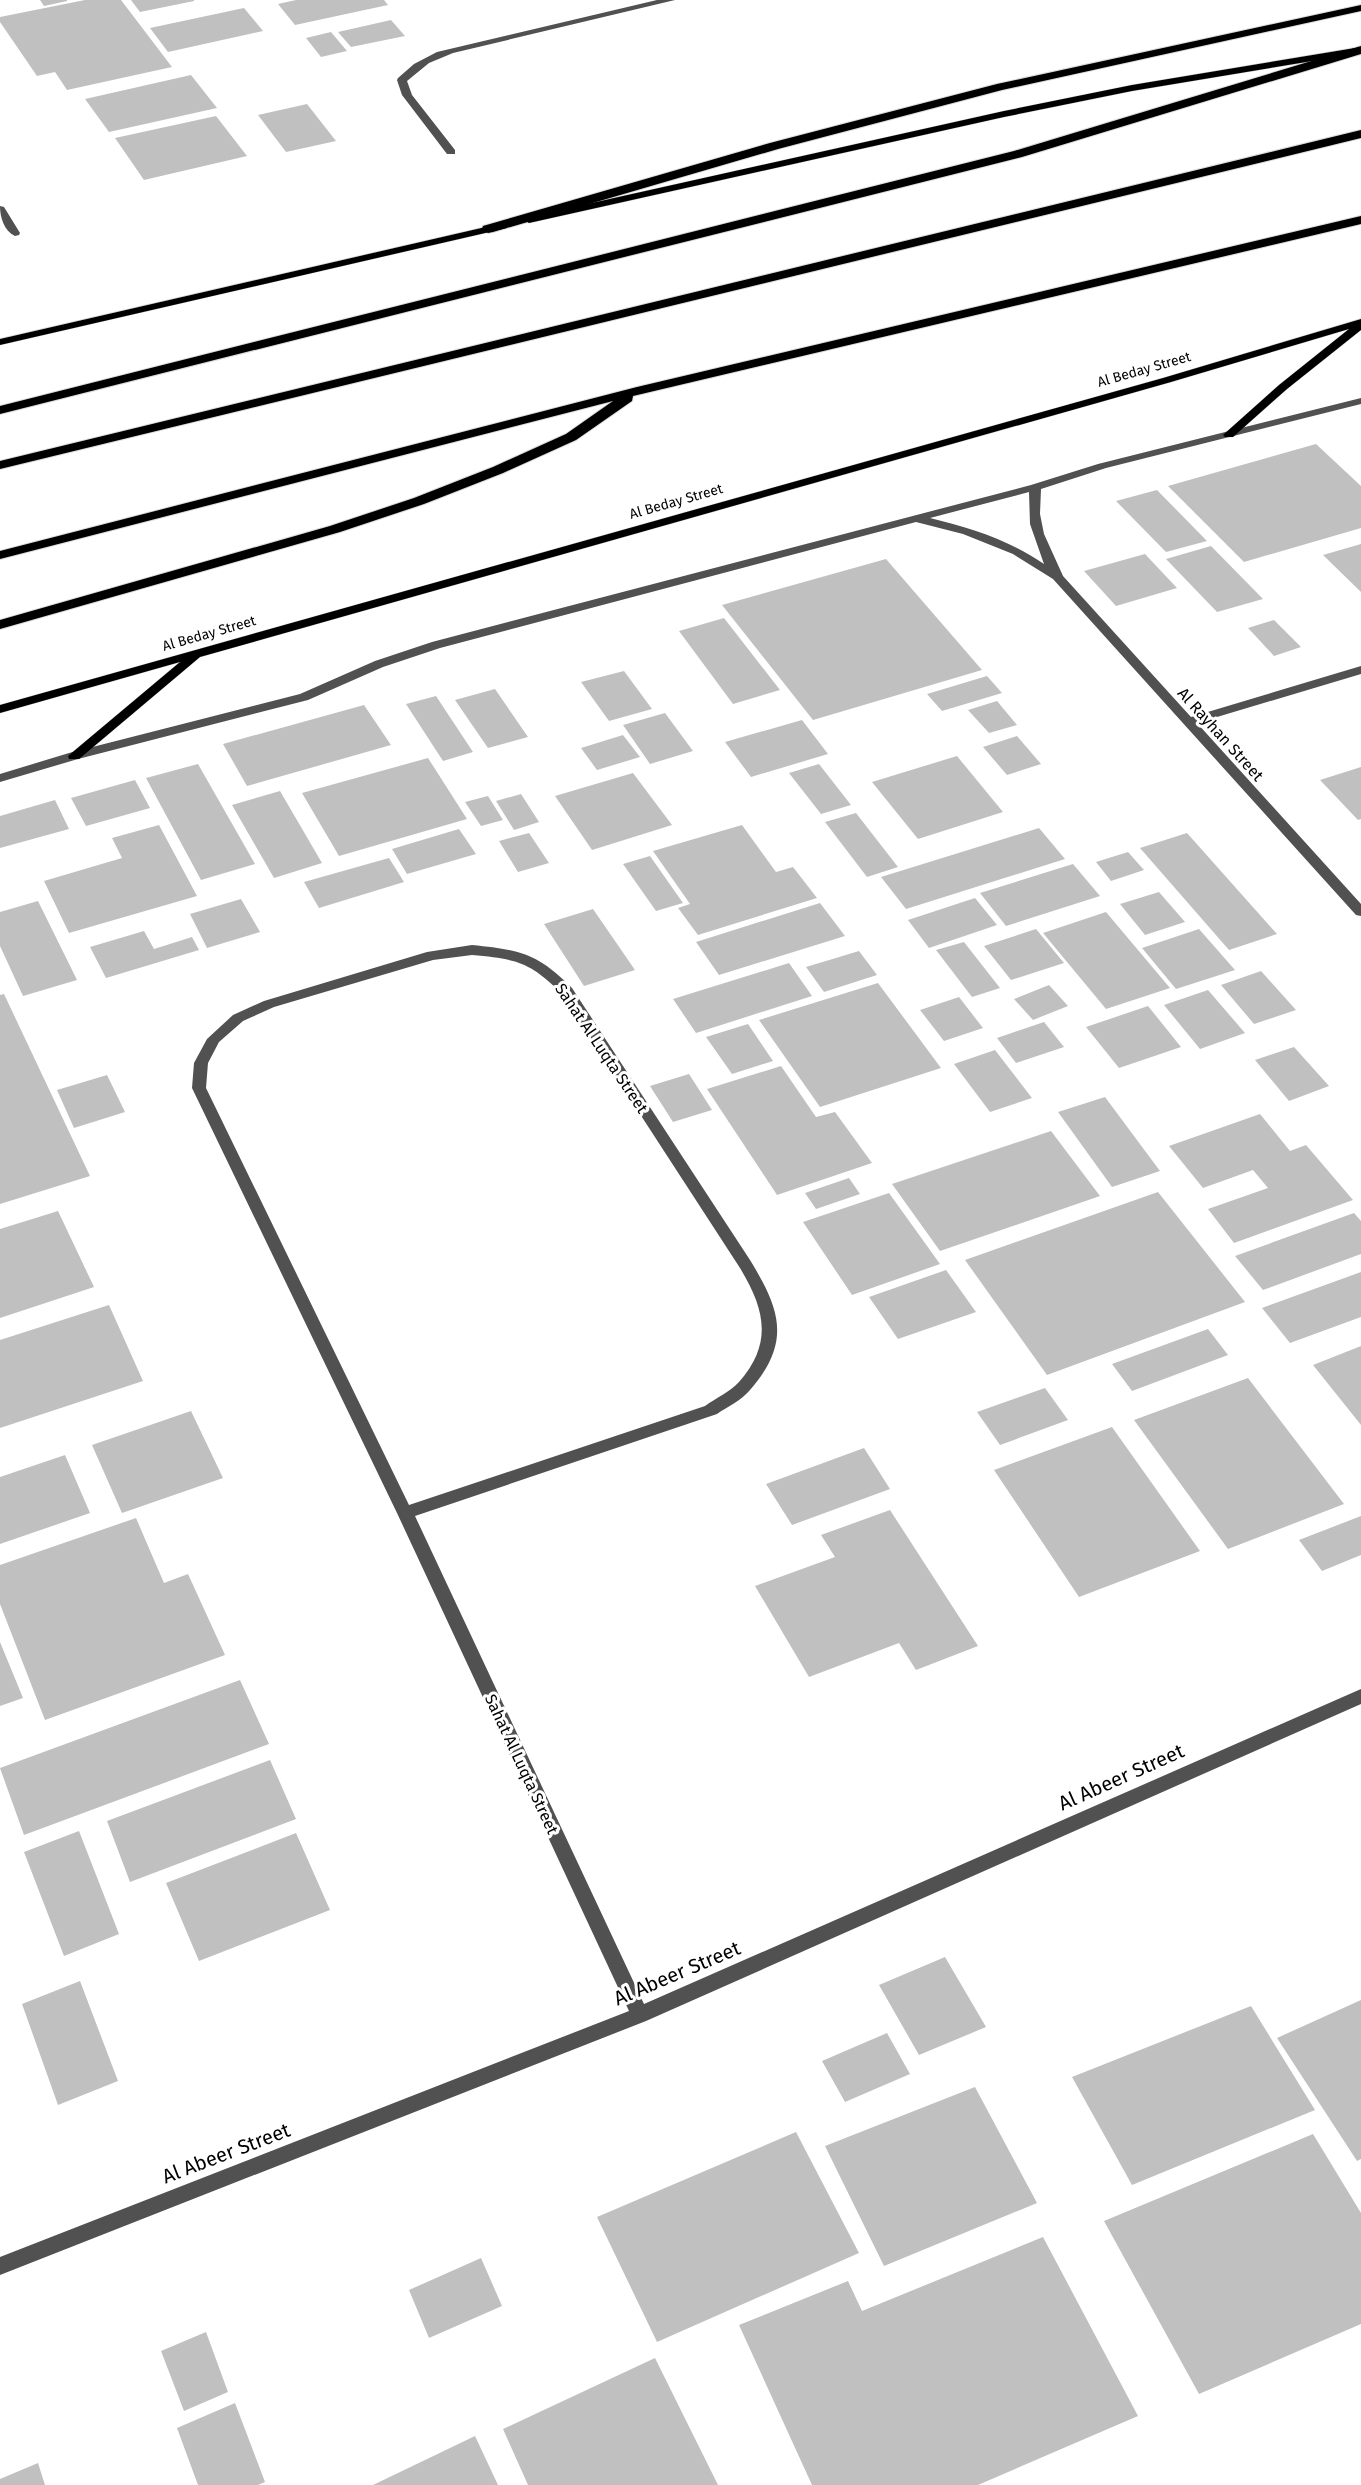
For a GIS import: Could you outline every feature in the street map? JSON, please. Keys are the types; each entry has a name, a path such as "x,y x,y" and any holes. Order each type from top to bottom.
{"highway":[{"path":"488,229 774,146 1001,87 1361,8"},
{"path":"0,410 1018,154 1361,50"},
{"path":"0,465 1361,134"},
{"path":"0,555 637,391 1361,220"},
{"path":"0,625 335,529 419,501 498,470 571,437 637,391"}],"main road":[{"path":"0,342 488,229 1016,112 1132,88 1361,50"},
{"path":"1229,435 1282,387 1361,324"},
{"name":"Al Beday Street","path":"0,709 1361,324"},
{"path":"74,756 199,652"}],"street":[{"path":"451,152 407,95 402,80 418,63 470,46 670,0"},
{"path":"0,209 15,233"},
{"path":"0,778 74,756 304,697 379,664 436,645 1035,486 1102,466 1361,401"},
{"name":"Al Rayhan Street","path":"1035,486 1033,516 1041,547 1058,578 1361,912"},
{"name":"Al Rayhan Street","path":"913,518 968,531 1017,551 1058,578"},
{"path":"1188,722 1361,670"},
{"name":"Sahat Al Luqta Street","path":"405,1513 711,1410 744,1387 764,1357 771,1324 762,1292 745,1264 567,991 545,969 511,954 472,950 432,955 268,1004 238,1018 214,1039 201,1063 199,1088 405,1513 640,2015"},
{"name":"Al Abeer Street","path":"0,2266 640,2015 1361,1696"}],"building":[{"path":"40,0 67,0 67,1 44,6"},
{"path":"85,0 121,0 172,67 67,90 55,72 37,76 0,22 0,17"},
{"path":"131,0 194,0 194,1 140,12"},
{"path":"296,0 384,0 388,5 295,25 278,4"},
{"path":"244,8 263,31 168,52 150,28"},
{"path":"391,20 405,36 351,47 338,32"},
{"path":"331,32 347,51 321,57 306,38"},
{"path":"191,75 217,108 109,132 85,99"},
{"path":"307,104 336,141 286,152 258,115"},
{"path":"216,116 247,156 144,180 115,138"},
{"path":"1316,444 1361,486 1361,528 1244,562 1168,486"},
{"path":"1157,490 1207,541 1166,552 1116,501"},
{"path":"1361,544 1361,592 1323,555"},
{"path":"1211,546 1263,599 1217,612 1166,559"},
{"path":"1145,554 1177,588 1116,606 1084,571"},
{"path":"886,559 982,670 813,720 722,605"},
{"path":"724,618 780,690 733,704 679,631"},
{"path":"1274,620 1301,647 1274,656 1248,628"},
{"path":"624,671 652,709 609,721 581,682"},
{"path":"987,676 1002,693 942,711 927,694"},
{"path":"495,689 528,737 488,748 455,700"},
{"path":"436,696 473,752 443,761 406,704"},
{"path":"997,701 1017,725 989,733 968,710"},
{"path":"364,705 391,745 247,786 223,744"},
{"path":"665,713 693,751 650,764 623,725"},
{"path":"802,720 828,754 751,777 725,742"},
{"path":"623,735 640,757 597,770 581,748"},
{"path":"1017,736 1041,764 1007,775 983,747"},
{"path":"957,756 1003,812 918,839 872,782"},
{"path":"428,758 467,819 339,856 302,793"},
{"path":"198,764 255,864 201,880 146,778"},
{"path":"819,764 851,805 821,814 789,773"},
{"path":"1361,767 1361,819 1358,820 1320,780"},
{"path":"633,773 672,825 592,850 555,796"},
{"path":"135,780 150,808 86,826 71,798"},
{"path":"280,791 322,863 274,878 232,805"},
{"path":"521,794 539,822 514,830 496,801"},
{"path":"488,796 503,820 481,826 465,802"},
{"path":"55,800 69,829 0,848 0,816"},
{"path":"856,813 898,867 867,877 825,822"},
{"path":"159,825 197,896 69,933 44,881 122,858 112,838"},
{"path":"742,825 776,872 793,867 817,898 698,935 678,908 690,904 653,851"},
{"path":"1039,828 1065,859 906,909 881,877"},
{"path":"459,829 476,854 407,874 392,849"},
{"path":"529,833 549,863 518,872 499,841"},
{"path":"1187,833 1277,934 1229,950 1140,848"},
{"path":"1128,852 1144,870 1111,881 1096,862"},
{"path":"650,856 683,903 656,911 623,864"},
{"path":"389,858 404,882 319,908 304,882"},
{"path":"1073,864 1100,896 1006,926 980,893"},
{"path":"1159,892 1185,922 1145,935 1120,904"},
{"path":"975,898 997,925 929,948 908,920"},
{"path":"241,899 260,932 207,948 190,914"},
{"path":"38,901 77,980 23,996 0,946 0,912"},
{"path":"820,903 845,936 719,975 696,942"},
{"path":"593,909 635,970 584,986 544,924"},
{"path":"1106,912 1170,988 1106,1009 1043,933"},
{"path":"1036,929 1064,963 1011,980 984,946"},
{"path":"1199,929 1235,970 1176,989 1142,948"},
{"path":"144,931 154,949 192,937 199,950 106,978 90,947"},
{"path":"964,942 1000,988 972,997 936,950"},
{"path":"859,951 877,975 824,992 806,967"},
{"path":"789,963 812,996 696,1033 673,999"},
{"path":"1261,971 1296,1010 1254,1024 1221,985"},
{"path":"878,983 941,1068 820,1107 759,1020"},
{"path":"1049,985 1068,1006 1033,1020 1014,999"},
{"path":"1208,990 1245,1033 1200,1049 1164,1005"},
{"path":"4,994 90,1176 0,1204 0,995"},
{"path":"959,997 983,1028 944,1041 920,1010"},
{"path":"1148,1006 1181,1047 1119,1068 1086,1027"},
{"path":"1044,1022 1064,1047 1016,1063 997,1038"},
{"path":"748,1024 773,1061 732,1074 706,1037"},
{"path":"1294,1047 1329,1086 1289,1101 1255,1060"},
{"path":"995,1050 1032,1098 990,1112 954,1064"},
{"path":"781,1066 816,1117 835,1112 872,1163 777,1195 707,1089"},
{"path":"689,1074 712,1110 673,1122 650,1086"},
{"path":"107,1075 125,1112 74,1128 57,1090"},
{"path":"1105,1097 1160,1171 1112,1187 1058,1112"},
{"path":"1260,1114 1290,1151 1306,1145 1353,1200 1234,1243 1208,1209 1268,1188 1253,1170 1203,1188 1169,1146"},
{"path":"1051,1131 1100,1196 940,1251 892,1184"},
{"path":"849,1178 860,1194 816,1209 805,1193"},
{"path":"1158,1192 1245,1302 1047,1375 965,1260"},
{"path":"889,1193 940,1264 852,1295 803,1222"},
{"path":"58,1211 94,1287 0,1318 0,1229"},
{"path":"1354,1213 1361,1221 1361,1254 1263,1290 1235,1256"},
{"path":"946,1270 976,1312 898,1339 869,1297"},
{"path":"1361,1272 1361,1317 1290,1343 1262,1308"},
{"path":"109,1305 143,1381 0,1428 0,1340"},
{"path":"1208,1329 1228,1355 1132,1391 1112,1364"},
{"path":"1361,1346 1361,1425 1313,1365"},
{"path":"1248,1378 1344,1504 1228,1549 1134,1420"},
{"path":"1045,1388 1068,1420 1000,1445 977,1412"},
{"path":"191,1411 223,1478 122,1513 92,1445"},
{"path":"1112,1427 1200,1551 1079,1597 994,1470"},
{"path":"864,1448 890,1489 792,1525 766,1484"},
{"path":"65,1455 90,1513 0,1544 0,1477"},
{"path":"890,1510 978,1646 916,1670 899,1643 809,1677 755,1586 835,1557 821,1535"},
{"path":"1361,1516 1361,1555 1322,1571 1299,1540"},
{"path":"136,1518 164,1583 188,1574 225,1655 45,1720 0,1604 0,1565"},
{"path":"0,1642 23,1698 0,1706"},
{"path":"240,1680 269,1744 24,1835 0,1768"},
{"path":"270,1760 296,1819 130,1882 107,1821"},
{"path":"79,1831 119,1934 64,1956 24,1852"},
{"path":"296,1833 330,1910 199,1961 166,1883"},
{"path":"945,1957 986,2027 919,2055 879,1985"},
{"path":"80,1981 118,2081 58,2105 22,2004"},
{"path":"1361,2000 1361,2159 1357,2161 1277,2038"},
{"path":"1251,2006 1315,2110 1132,2185 1072,2077"},
{"path":"887,2033 910,2074 845,2102 822,2061"},
{"path":"975,2087 1037,2203 884,2266 825,2146"},
{"path":"796,2132 859,2253 657,2342 597,2217"},
{"path":"1313,2134 1361,2213 1361,2324 1199,2394 1104,2221"},
{"path":"1043,2237 1138,2416 978,2485 812,2485 739,2325 848,2281 862,2311"},
{"path":"481,2258 502,2306 429,2338 409,2290"},
{"path":"206,2332 228,2392 184,2411 161,2351"},
{"path":"655,2358 718,2485 528,2485 503,2429"},
{"path":"235,2403 265,2482 258,2485 198,2485 177,2428"},
{"path":"475,2436 498,2485 373,2485"},
{"path":"38,2463 45,2485 0,2485 0,2479"}]}
